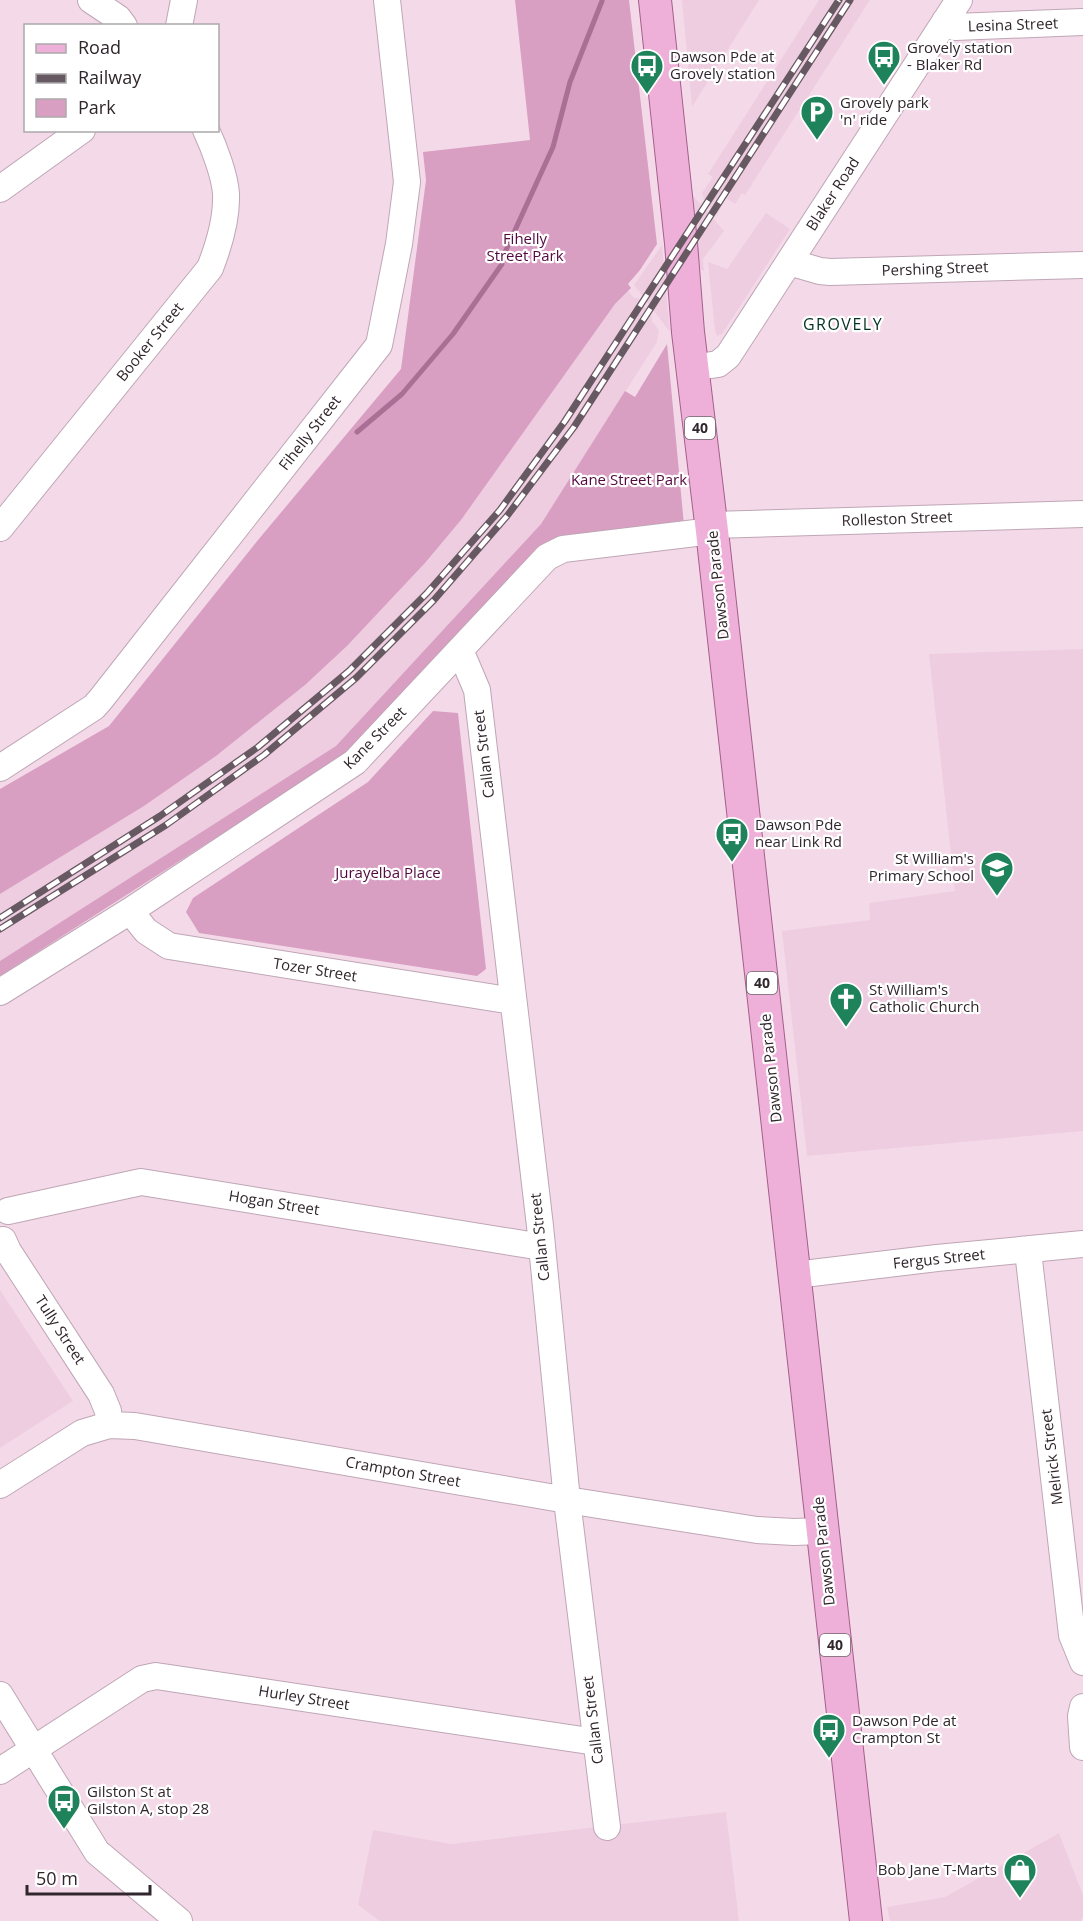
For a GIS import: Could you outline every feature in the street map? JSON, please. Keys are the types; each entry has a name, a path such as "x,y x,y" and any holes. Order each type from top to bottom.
{"main road":[{"name":"Dawson Parade","path":"654,0 681,243 692,368 712,528 866,1921"}],"street":[{"path":"91,0 118,18 122,24"},
{"path":"179,24 184,0"},
{"name":"Fihelly Street","path":"0,768 94,707 379,345 399,244 407,182 387,0"},
{"name":"Blaker Road","path":"692,368 718,364 728,356 959,0"},
{"name":"Lesina Street","path":"945,21 955,27 1083,22"},
{"path":"0,189 79,132"},
{"name":"Booker Street","path":"0,528 210,268 219,245 226,194 207,132"},
{"name":"Pershing Street","path":"789,262 820,272 1083,264"},
{"name":"Rolleston Street","path":"712,528 1083,514"},
{"name":"Kane Street","path":"0,992 130,911 355,762 547,557 563,549 712,528"},
{"name":"Callan Street","path":"460,650 477,690 542,1247 567,1500 607,1827"},
{"name":"Tozer Street","path":"130,911 146,931 169,946 513,1001"},
{"name":"Hogan Street","path":"4,1209 141,1182 542,1247"},
{"path":"2,1240 11,1232 13,1226 13,1221 4,1209"},
{"name":"Tully Street","path":"2,1240 101,1394 108,1411 110,1425"},
{"name":"Fergus Street","path":"795,1275 1083,1244"},
{"name":"Melrick Street","path":"1028,1251 1072,1635 1083,1662"},
{"name":"Crampton Street","path":"0,1485 82,1433 110,1425 135,1426 757,1530 822,1531"},
{"name":"Hurley Street","path":"0,1771 142,1680 156,1676 596,1742"},
{"path":"0,1695 97,1852 179,1921"},
{"path":"1083,1707 1081,1716 1083,1747"}],"shaded area":[{"path":"682,0 759,0 692,107"},
{"path":"819,0 870,0 745,195 742,193 735,204 726,198 717,215 705,202 702,193 713,177 708,174"},
{"path":"688,190 724,231 703,259 704,271 700,269"},
{"path":"766,213 790,229 722,334 717,336 708,262 727,269"},
{"path":"662,245 670,332 634,285"},
{"path":"628,291 634,298 638,298 652,317 652,321 659,330 657,342 541,524 352,731 320,758 0,961 0,894 144,806 216,756 305,685 347,646 425,563 461,520 615,304"},
{"name":"St William's Primary School","path":"1083,649 1083,1131 807,1156 782,931 870,920 869,903 955,891 929,654"},
{"path":"0,1290 73,1401 0,1448"},
{"path":"726,1812 739,1921 380,1921 358,1905 373,1830 451,1844"},
{"path":"1059,1833 1083,1895 1081,1921 890,1921 887,1907 945,1897"}],"green space":[{"name":"Fihelly Street Park","path":"515,0 629,0 657,244 628,284 631,288 615,304 461,520 425,563 347,646 305,685 216,756 144,806 0,894 0,789 109,726 258,540 401,369 426,180 423,152 530,140"},
{"name":"Kane Street Park","path":"667,344 684,525 573,536 356,748 0,976 0,961 336,746 541,524 625,391 635,397"},
{"name":"Jurayelba Place","path":"433,711 458,713 486,969 477,976 199,933 186,912 193,898 368,782"}],"waterway":[{"path":"506,250 553,147 570,82 602,1"},
{"path":"357,432 402,394 453,334 502,264"}],"railway":[{"path":"0,918 160,816 258,747 349,671 427,593 500,510 565,421 839,0"},
{"path":"0,929 166,825 264,755 356,678 434,600 507,516 574,427 850,0"}],"place":[{"name":"Grovely station - Blaker Rd","path":"884,86"},
{"name":"Dawson Pde at Grovely station","path":"647,95"},
{"name":"Grovely park 'n' ride","path":"817,141"},
{"name":"Dawson Pde near Link Rd","path":"732,863"},
{"name":"St William's Primary School","path":"997,897"},
{"name":"St William's Catholic Church","path":"846,1028"},
{"name":"Dawson Pde at Crampton St","path":"829,1759"},
{"name":"Gilston St at Gilston A, stop 28","path":"64,1830"},
{"name":"Bob Jane T-Marts","path":"1020,1899"}],"district":[{"name":"GROVELY","path":"843,324"}]}
